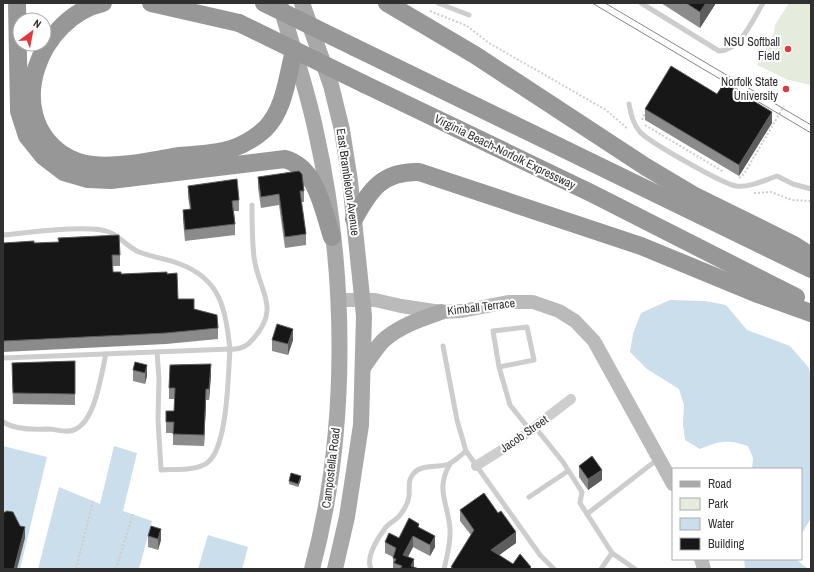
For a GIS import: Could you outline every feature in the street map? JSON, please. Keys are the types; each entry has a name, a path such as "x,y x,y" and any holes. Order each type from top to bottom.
{"highway":[{"path":"17,3 19,111 24,128 31,143 50,163 64,172 80,178 107,180 285,159 302,167 310,177 332,237"},
{"path":"103,3 77,14 57,32 41,55 33,82 34,110 43,133 61,153 84,164 116,165 222,151 243,144 263,130 277,112 283,97 294,51"},
{"path":"151,3 239,24"},
{"name":"Virginia Beach-Norfolk Expressway","path":"197,3 591,193 811,304"},
{"path":"264,3 811,269"},
{"path":"387,3 491,66 646,167 699,198 794,245 811,256"},
{"path":"354,219 367,196 382,180 404,173 419,172 641,246 811,313"}],"main road":[{"name":"East Brambleton Avenue","path":"280,3 303,78 316,133 332,237 338,300 338,365"},
{"name":"East Brambleton Avenue","path":"302,3 331,85 347,160 363,298 364,366"},
{"path":"364,366 384,340 392,334 408,324 441,312"},
{"name":"Campostella Road","path":"312,569 332,476 337,423 338,365"},
{"name":"Campostella Road","path":"335,569 354,480 361,425 364,366"}],"street":[{"name":"Kimball Terrace","path":"338,300 363,298 441,312 462,311 508,302 533,302 559,311 575,320 594,341 672,482"},
{"name":"Jacob Street","path":"476,466 533,429 571,399"}],"lane":[{"path":"438,3 469,15"},
{"path":"641,3 709,46 720,51 728,50 735,45 763,3"},
{"path":"629,104 634,122 641,134 708,174 738,186 777,176 793,184 811,189"},
{"path":"3,358 230,349 237,350 248,345 265,323 268,310 254,257 252,205"},
{"path":"3,235 93,229 108,231 138,252 189,268 216,290 222,304 230,349 223,431 214,455 207,463 198,466 161,470 158,419 159,379 157,352"},
{"path":"499,367 534,360 528,327 493,331 499,367 510,405 533,429 568,471 582,492 580,503 612,552 635,569"},
{"path":"443,346 457,420 466,451 540,555 554,569"},
{"path":"3,422 10,426 26,429 76,430 92,411 106,354"},
{"path":"444,569 450,544 450,529 443,498 442,484 445,472 450,464 466,451"},
{"path":"587,514 659,458"},
{"path":"371,569 372,553 377,541 387,526 399,516 406,506 409,496 408,485 414,472 422,468 450,464"},
{"path":"529,497 568,471"},
{"path":"601,569 612,552"}],"path":[{"path":"428,10 467,26 489,43 606,110 630,131"},
{"path":"736,178 741,177 744,174 784,106"},
{"path":"649,107 642,120 645,124 728,174"},
{"path":"752,194 771,192 792,200 811,201"},
{"path":"76,569 93,501"},
{"path":"116,569 133,514"}],"green space":[{"name":"NSU Softball Field","path":"789,3 811,3 811,85 788,80 757,65 774,33 775,25"}],"water":[{"path":"670,300 705,301 726,305 747,330 790,346 809,368 811,377 811,518 802,533 802,468 752,468 753,458 748,446 735,442 724,442 712,444 700,449 685,440 683,424 684,405 679,389 647,369 630,352 633,334 641,313"},
{"path":"3,446 47,457 20,569 3,569"},
{"path":"114,446 137,453 123,511 152,521 139,569 38,569 59,487 100,504"},
{"path":"208,535 248,547 242,569 198,569"},
{"path":"744,560 797,560 808,569 745,569"}],"building":[{"path":"686,3 706,3 700,12"},
{"path":"671,66 717,94 724,83 772,112 739,165 645,109"},
{"path":"299,171 302,174 304,191 300,191 306,234 285,237 279,194 261,197 258,177"},
{"path":"237,179 239,200 232,201 235,224 185,230 183,210 191,209 188,186"},
{"path":"119,235 120,255 112,255 113,272 121,272 121,274 177,273 178,299 194,299 194,309 217,315 218,328 166,333 3,341 3,243 34,241 34,243 59,242 58,238"},
{"path":"277,324 293,329 288,344 272,340"},
{"path":"75,361 75,394 13,393 12,363"},
{"path":"135,362 147,365 145,373 133,370"},
{"path":"211,364 209,389 206,389 204,435 173,434 174,422 166,422 166,411 174,411 175,388 169,388 170,365"},
{"path":"592,456 602,470 588,479 579,466"},
{"path":"291,473 301,476 298,484 289,481"},
{"path":"484,493 498,513 501,511 516,532 491,550 513,564 520,554 531,567 529,569 454,569 451,567 474,530 460,510"},
{"path":"7,511 13,512 20,526 25,527 14,569 3,569 3,513"},
{"path":"409,518 419,524 418,527 435,536 430,545 413,536 403,555 414,559 411,566 419,569 400,569 402,566 394,563 396,559 393,558 396,548 385,542 389,533 399,538"},
{"path":"151,526 161,529 158,539 148,536"}],"tram line":[{"path":"592,3 811,133"},
{"path":"605,3 811,125"}],"place":[{"name":"NSU Softball Field","path":"788,49"},
{"name":"Norfolk State University","path":"786,89"}]}
